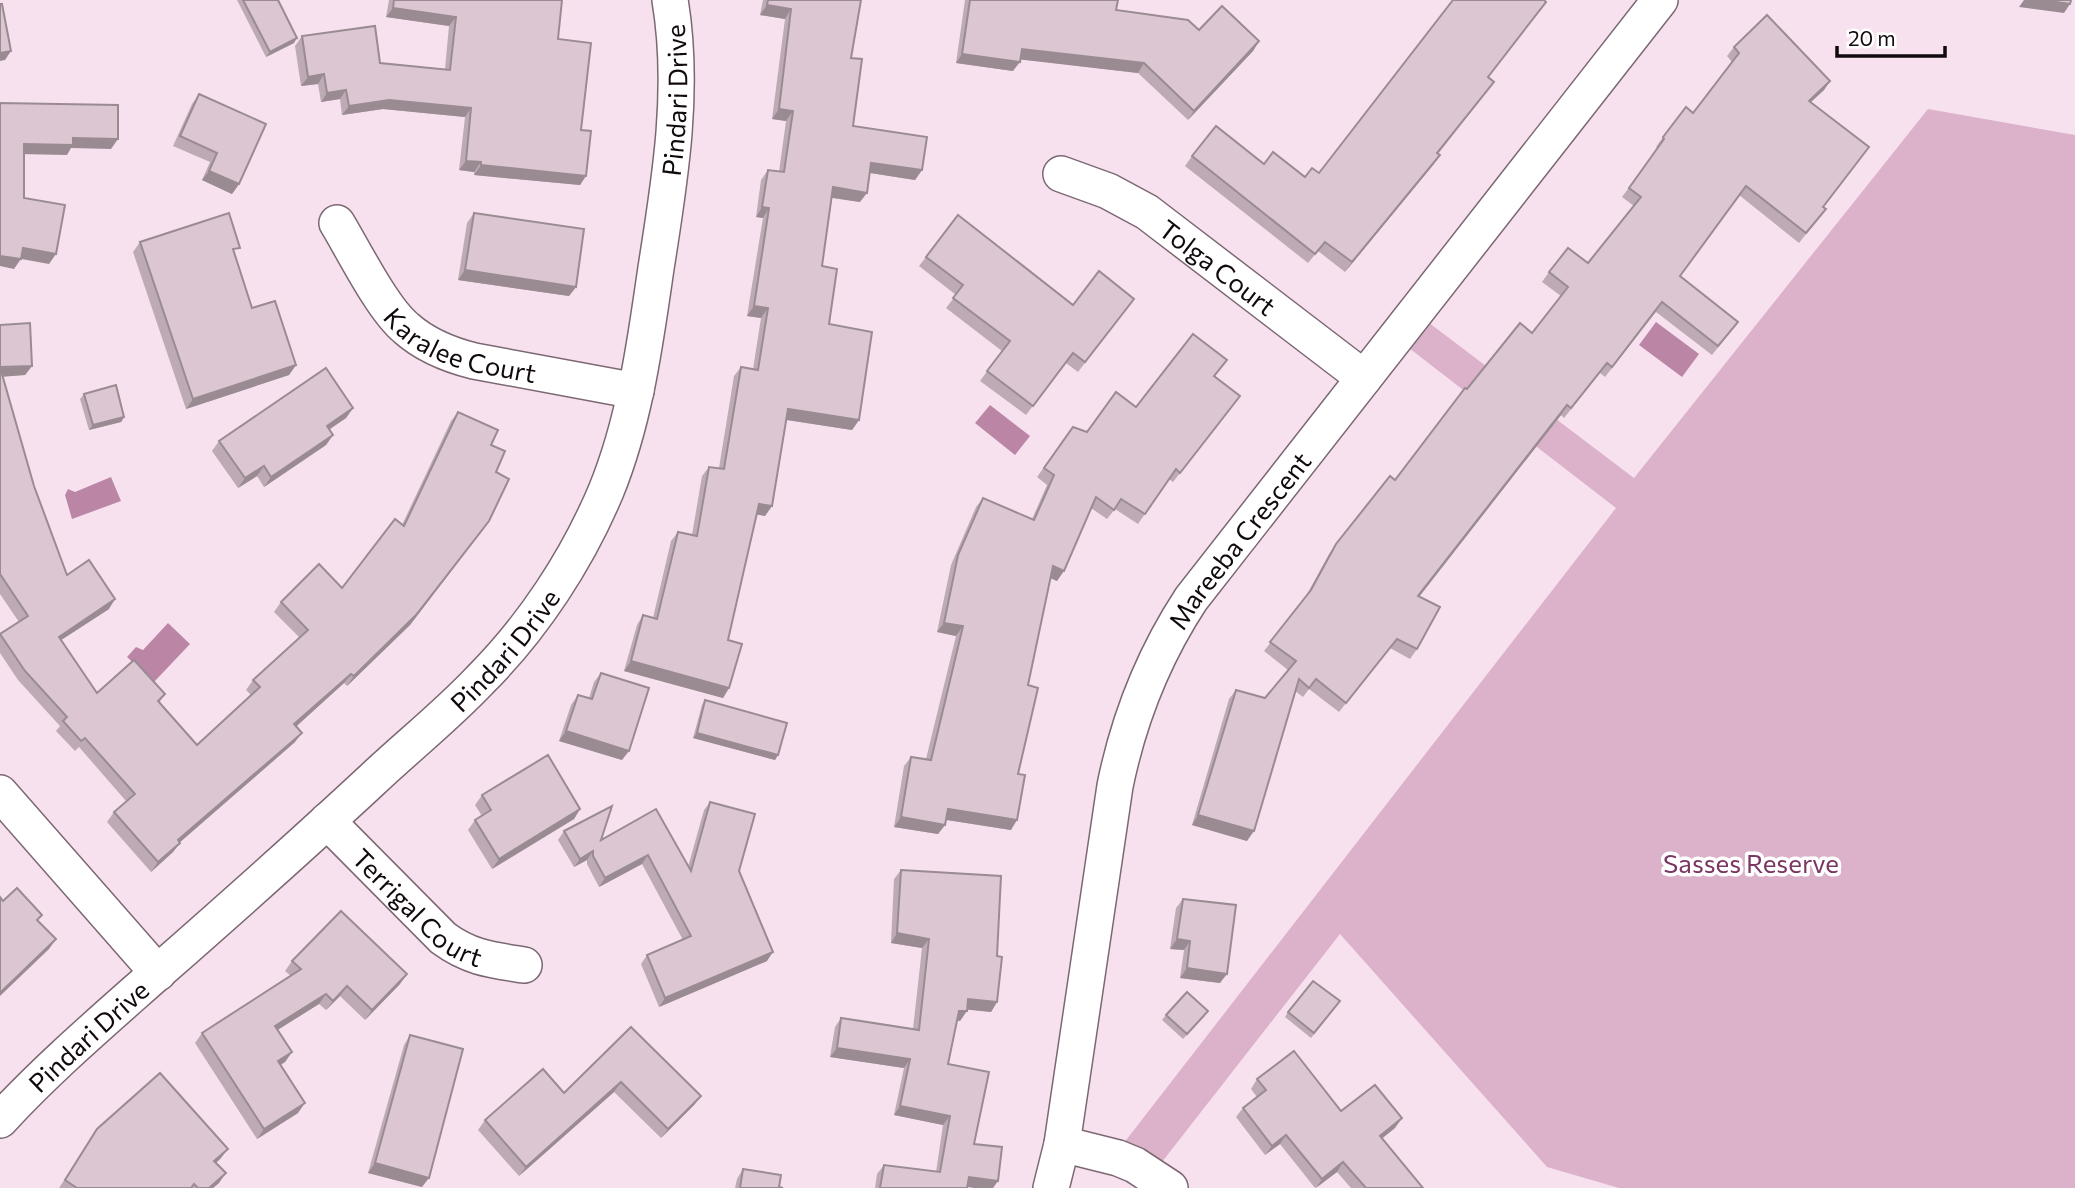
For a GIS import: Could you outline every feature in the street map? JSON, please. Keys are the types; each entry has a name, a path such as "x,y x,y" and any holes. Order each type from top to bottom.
{"street":[{"name":"Pindari Drive","path":"0,1120 65,1053 158,973 477,684 541,607 580,544 615,467 636,391 660,244 674,129 677,60 670,0"},
{"name":"Mareeba Crescent","path":"1051,1188 1062,1144 1115,786 1138,699 1151,668 1191,599 1660,0"},
{"name":"Tolga Court","path":"1061,174 1108,191 1147,212 1364,378"},
{"name":"Karalee Court","path":"337,223 388,307 405,328 425,342 451,355 474,361 636,391"},
{"path":"0,793 158,973"},
{"name":"Terrigal Court","path":"327,821 443,938 461,951 481,958 524,965"},
{"path":"1062,1144 1118,1158 1135,1165 1170,1188"}],"green space":[{"name":"Sasses Reserve","path":"1928,109 2075,135 2075,1188 1619,1188 1547,1167 1340,934 1151,1176 1113,1157 1616,508 1396,338 1416,313 1634,478"}],"shaded area":[{"path":"1656,322 1699,354 1682,377 1639,345"},
{"path":"990,405 1030,436 1015,455 975,423"},
{"path":"111,477 121,501 72,519 65,495 68,489 75,492"},
{"path":"168,623 190,644 154,682 127,657 136,647 143,650"}],"building":[{"path":"243,0 278,0 297,38 270,52"},
{"path":"394,0 562,0 558,39 591,43 581,130 591,131 586,176 481,165 481,162 466,161 471,108 389,100 349,106 346,90 327,93 324,74 308,77 302,36 375,26 380,63 450,70 456,17 393,8"},
{"path":"768,0 861,0 851,58 862,59 853,126 927,137 922,170 871,163 867,193 833,187 822,266 837,269 829,324 872,332 859,420 788,409 772,506 759,504 728,640 742,644 729,688 631,661 643,615 657,619 678,532 697,536 709,467 724,469 741,367 758,370 768,308 754,306 769,208 762,207 768,170 784,172 793,111 779,109 791,9 767,5"},
{"path":"970,0 1118,0 1116,10 1188,20 1199,30 1222,6 1259,41 1194,111 1144,63 1022,49 1020,62 962,54"},
{"path":"1453,0 1546,2 1488,77 1494,82 1437,153 1440,155 1352,262 1325,242 1315,254 1192,156 1216,126 1264,164 1273,152 1305,177 1312,168 1319,173"},
{"path":"2043,0 2071,0 2070,4"},
{"path":"0,4 11,51 0,53"},
{"path":"1767,15 1830,81 1809,101 1869,147 1823,207 1826,209 1806,233 1746,186 1680,276 1738,322 1718,346 1662,302 1612,367 1607,363 1571,408 1567,405 1418,596 1440,607 1417,649 1397,639 1346,703 1316,679 1309,688 1299,679 1254,831 1198,815 1236,690 1265,698 1296,661 1270,642 1311,590 1336,544 1390,476 1395,480 1465,388 1467,389 1520,323 1532,333 1568,287 1549,272 1568,248 1588,263 1641,197 1629,188 1663,137 1686,107 1693,113 1739,53 1734,47"},
{"path":"199,94 266,124 239,184 209,171 217,153 180,136"},
{"path":"0,103 118,105 118,139 73,138 73,145 24,144 24,198 65,205 56,254 23,248 21,259 0,256"},
{"path":"229,213 240,248 233,249 252,308 275,301 296,365 193,399 140,242"},
{"path":"474,213 584,229 576,287 465,270"},
{"path":"958,215 1073,305 1099,271 1134,299 1085,362 1073,353 1033,406 987,371 1010,341 953,298 963,285 926,257"},
{"path":"30,323 32,366 0,367 0,325"},
{"path":"1193,334 1227,360 1214,376 1240,396 1180,473 1176,469 1145,514 1121,499 1114,510 1096,497 1064,571 1053,566 1028,685 1038,688 1018,774 1025,775 1017,820 948,809 945,825 901,817 911,757 931,760 963,626 944,623 958,555 983,498 1034,520 1054,475 1044,468 1073,427 1087,432 1116,392 1136,407"},
{"path":"0,367 34,486 67,575 89,560 115,599 59,637 97,693 134,660 165,694 158,701 197,745 260,687 253,680 308,630 281,602 319,564 342,588 395,519 404,526 458,412 498,430 491,445 505,451 496,472 509,479 489,521 416,615 354,676 351,674 294,724 302,733 178,840 180,843 158,862 114,812 135,794 85,738 81,741 63,721 67,717 25,671 0,634 28,616 0,574"},
{"path":"326,368 353,408 327,426 333,435 271,477 264,466 245,478 219,441"},
{"path":"116,385 124,417 93,425 84,394"},
{"path":"601,673 649,688 629,751 566,731 578,695 592,699"},
{"path":"705,700 787,723 778,755 697,733"},
{"path":"548,755 580,809 499,859 475,820 491,810 482,795"},
{"path":"710,802 755,814 739,871 773,952 665,998 647,955 691,936 648,855 605,878 593,851 580,859 564,831 612,806 601,840 656,809 691,871"},
{"path":"901,870 1001,876 997,956 1002,957 997,1002 968,999 967,1011 959,1011 948,1064 989,1072 974,1144 1002,1147 998,1181 969,1177 967,1188 880,1188 884,1165 940,1172 950,1116 900,1106 910,1059 837,1048 841,1018 919,1030 929,939 897,933"},
{"path":"17,888 42,915 37,920 56,939 0,993 0,897 3,901"},
{"path":"1183,899 1236,905 1227,974 1187,968 1190,941 1177,939"},
{"path":"341,911 407,974 372,1010 347,986 333,1001 326,994 275,1026 292,1052 278,1061 305,1103 264,1129 202,1033 301,969 292,961"},
{"path":"1313,981 1340,1001 1314,1033 1288,1012"},
{"path":"1187,992 1208,1011 1187,1034 1166,1015"},
{"path":"631,1027 701,1096 668,1129 621,1082 526,1167 485,1120 543,1069 564,1093"},
{"path":"410,1035 463,1049 429,1178 375,1163"},
{"path":"1294,1051 1341,1111 1375,1085 1402,1118 1380,1136 1423,1188 1366,1188 1343,1162 1322,1179 1286,1135 1272,1146 1243,1108 1266,1090 1257,1079"},
{"path":"160,1073 228,1149 214,1161 226,1173 209,1188 198,1188 194,1184 191,1188 77,1188 65,1180 97,1129"},
{"path":"743,1169 781,1175 779,1187 783,1188 740,1188"}]}
